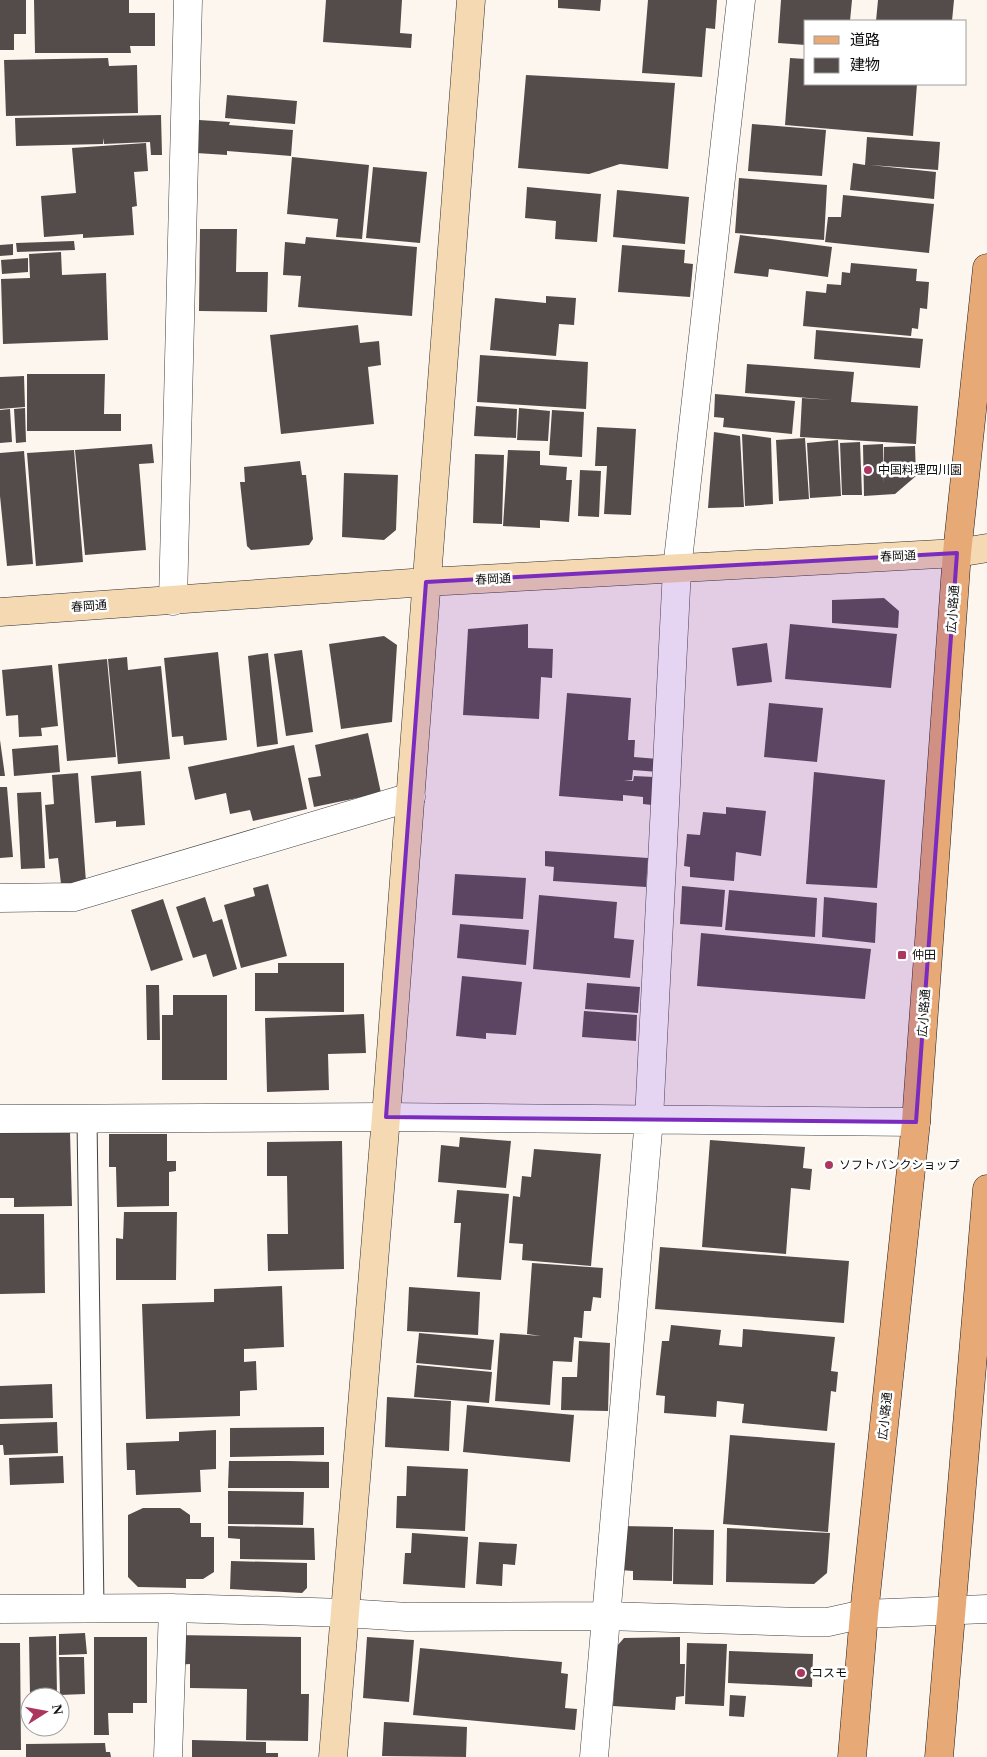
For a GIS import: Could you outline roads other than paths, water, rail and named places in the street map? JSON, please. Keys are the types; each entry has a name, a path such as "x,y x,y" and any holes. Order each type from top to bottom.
{"main road":[{"name":"広小路通","path":"852,1757 864,1614 916,1122 957,553 987,268"},
{"path":"939,1757 987,1189"}],"street":[{"path":"173,601 188,0"},
{"path":"332,1757 386,1117 471,0"},
{"path":"594,1757 604,1616 610,1588 649,1119 677,569 741,0"},
{"name":"春岡通","path":"0,612 426,582 957,553 987,548"},
{"path":"0,898 74,897 411,797"},
{"path":"0,1119 386,1117 916,1122"},
{"path":"168,1757 172,1608"},
{"path":"0,1610 172,1608 345,1613 407,1617 604,1616 828,1622 864,1614 987,1609"}],"lane":[{"path":"87,1120 94,1608"}],"place":[{"name":"中国料理四川園","path":"868,470"},
{"name":"仲田","path":"902,955"},
{"name":"ソフトバンクショップ","path":"829,1165"},
{"name":"コスモ","path":"801,1673"}]}
